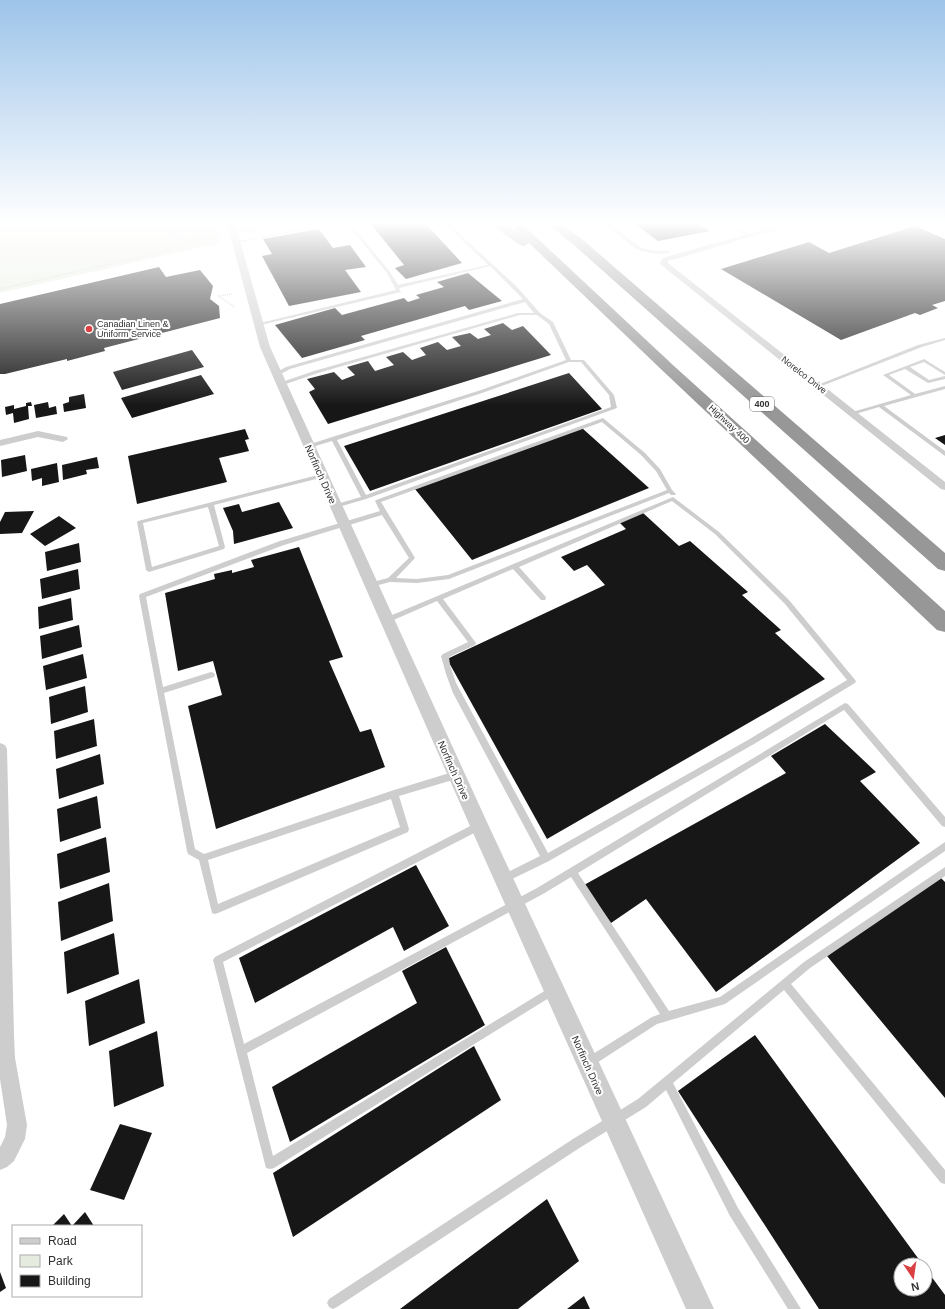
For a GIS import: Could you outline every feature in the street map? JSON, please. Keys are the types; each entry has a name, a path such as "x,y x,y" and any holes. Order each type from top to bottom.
{"highway":[{"name":"Highway 400","path":"579,284 945,624"},
{"name":"400","path":"626,284 945,564"}],"street":[{"name":"Norfinch Drive","path":"247,284 265,348 479,826 700,1309"},
{"name":"Norelco Drive","path":"688,284 945,487"},
{"path":"0,443 38,434 62,439"},
{"path":"0,749 5,1050 17,1125 15,1139 7,1154 0,1160"}],"lane":[{"path":"258,325 398,292 394,284"},
{"path":"396,287 409,284"},
{"path":"510,284 538,314 551,323 569,361"},
{"path":"279,379 288,368 525,300"},
{"path":"279,379 333,367 520,314 538,314"},
{"path":"817,386 920,346 945,339"},
{"path":"325,358 333,367"},
{"path":"914,395 885,375 924,360 945,374"},
{"path":"309,446 480,392 569,361 582,361 611,395 614,408 374,495 335,506"},
{"path":"906,367 937,389"},
{"path":"928,382 945,377"},
{"path":"852,413 945,387"},
{"path":"880,405 945,454"},
{"path":"378,501 603,420 643,454 658,470 670,491 674,495 673,499 717,533 787,602 852,681 751,742 546,858 503,879"},
{"path":"334,439 364,498"},
{"path":"211,505 222,547 149,570 140,522 322,476"},
{"path":"371,585 390,580 417,581 449,577 670,491"},
{"path":"374,495 412,558 390,580"},
{"path":"387,620 673,499"},
{"path":"384,513 282,543 142,596 191,851 203,858 215,910 405,829 394,794"},
{"path":"515,567 543,598"},
{"path":"439,599 473,643 446,656 446,666 462,702 546,858"},
{"path":"160,691 211,675"},
{"path":"241,1051 515,905 845,706 945,823"},
{"path":"203,858 394,794 456,775"},
{"path":"479,826 218,960 270,1164 554,990"},
{"path":"588,1064 655,1020 722,1001 945,846"},
{"path":"333,1303 613,1120 642,1103 807,966 945,871"},
{"path":"572,872 667,1016"},
{"path":"785,984 945,1178"},
{"path":"667,1082 734,1212 795,1309"}],"path":[{"path":"0,289 21,284"},
{"path":"232,294 218,296 235,307"}],"green space":[{"path":"0,284 39,284 0,293"}],"building":[{"name":"Canadian Linen & Uniform Service","path":"86,284 211,284 213,286 210,299 219,306 220,318 104,348 105,351 67,361 67,359 0,374 0,304"},
{"path":"277,284 355,284 361,292 289,306"},
{"path":"440,284 481,284 502,301 469,310 465,306 361,336 365,340 302,358 275,325 335,308 342,315 404,298 408,302 420,298 416,295 444,287"},
{"path":"746,284 945,284 945,301 932,305 938,308 920,315 915,313 841,340"},
{"path":"503,323 512,330 523,326 551,355 328,424 309,392 315,389 307,379 334,372 342,380 355,375 347,367 368,361 375,371 394,365 386,357 403,352 412,360 426,355 420,348 438,342 447,350 461,346 452,337 470,333 478,339 491,335 484,329"},
{"path":"192,350 204,367 122,390 113,372"},
{"path":"569,373 602,409 370,491 344,446"},
{"path":"201,375 214,394 132,418 121,398"},
{"path":"84,394 86,408 64,412 63,404 69,402 69,397"},
{"path":"31,402 32,406 28,406 29,419 14,423 13,413 6,415 5,407 14,405 14,409 26,406 26,403"},
{"path":"48,402 49,408 56,406 57,414 36,418 34,405"},
{"path":"582,428 649,488 472,560 415,489"},
{"path":"245,429 249,439 245,440 249,451 219,458 227,482 137,504 128,456"},
{"path":"945,435 945,445 935,438"},
{"path":"25,455 27,471 2,477 1,460"},
{"path":"97,457 99,468 86,470 87,474 63,480 62,465"},
{"path":"57,463 59,482 42,486 42,478 32,481 31,469"},
{"path":"279,502 293,528 234,544 233,531 223,508 239,504 242,512"},
{"path":"34,511 22,533 0,534 0,522 5,512"},
{"path":"642,512 679,546 690,541 748,592 742,595 781,630 775,633 825,679 547,839 447,659 605,585 587,565 574,571 561,557 626,529 619,522"},
{"path":"59,516 76,528 45,546 30,534"},
{"path":"79,543 81,562 47,571 45,552"},
{"path":"299,547 343,657 329,661 360,732 371,729 385,767 216,829 188,706 222,695 213,661 178,671 165,593 215,579 214,574 232,570 232,573 254,567 251,560"},
{"path":"78,569 80,589 42,599 40,579"},
{"path":"71,598 73,620 39,629 38,607"},
{"path":"79,625 82,647 42,659 40,636"},
{"path":"83,654 87,678 46,690 43,666"},
{"path":"85,686 88,712 51,724 49,697"},
{"path":"94,719 97,746 56,759 54,731"},
{"path":"825,724 876,772 860,781 920,843 716,992 646,899 611,923 584,885 786,773 771,756"},
{"path":"100,754 104,784 59,799 56,769"},
{"path":"97,796 101,828 60,842 57,809"},
{"path":"106,837 110,872 60,889 57,854"},
{"path":"416,865 449,926 404,951 393,927 255,1003 239,958"},
{"path":"939,876 945,882 945,1098 827,956"},
{"path":"109,883 113,921 61,941 58,902"},
{"path":"114,933 119,974 67,994 64,952"},
{"path":"446,947 485,1025 290,1142 272,1087 417,1003 402,971"},
{"path":"139,979 145,1023 89,1046 85,1001"},
{"path":"157,1031 164,1086 114,1107 109,1051"},
{"path":"755,1035 917,1257 893,1257 893,1297 933,1297 933,1279 945,1295 945,1309 819,1309 678,1091"},
{"path":"474,1046 501,1100 293,1237 273,1173"},
{"path":"120,1124 152,1133 124,1200 90,1190"},
{"path":"547,1199 579,1261 518,1309 400,1309"},
{"path":"85,1212 93,1225 73,1225"},
{"path":"64,1214 71,1225 53,1225"},
{"path":"0,1272 6,1288 0,1292"},
{"path":"584,1296 590,1309 567,1309"}],"place":[{"name":"Canadian Linen & Uniform Service","path":"89,329"}]}
